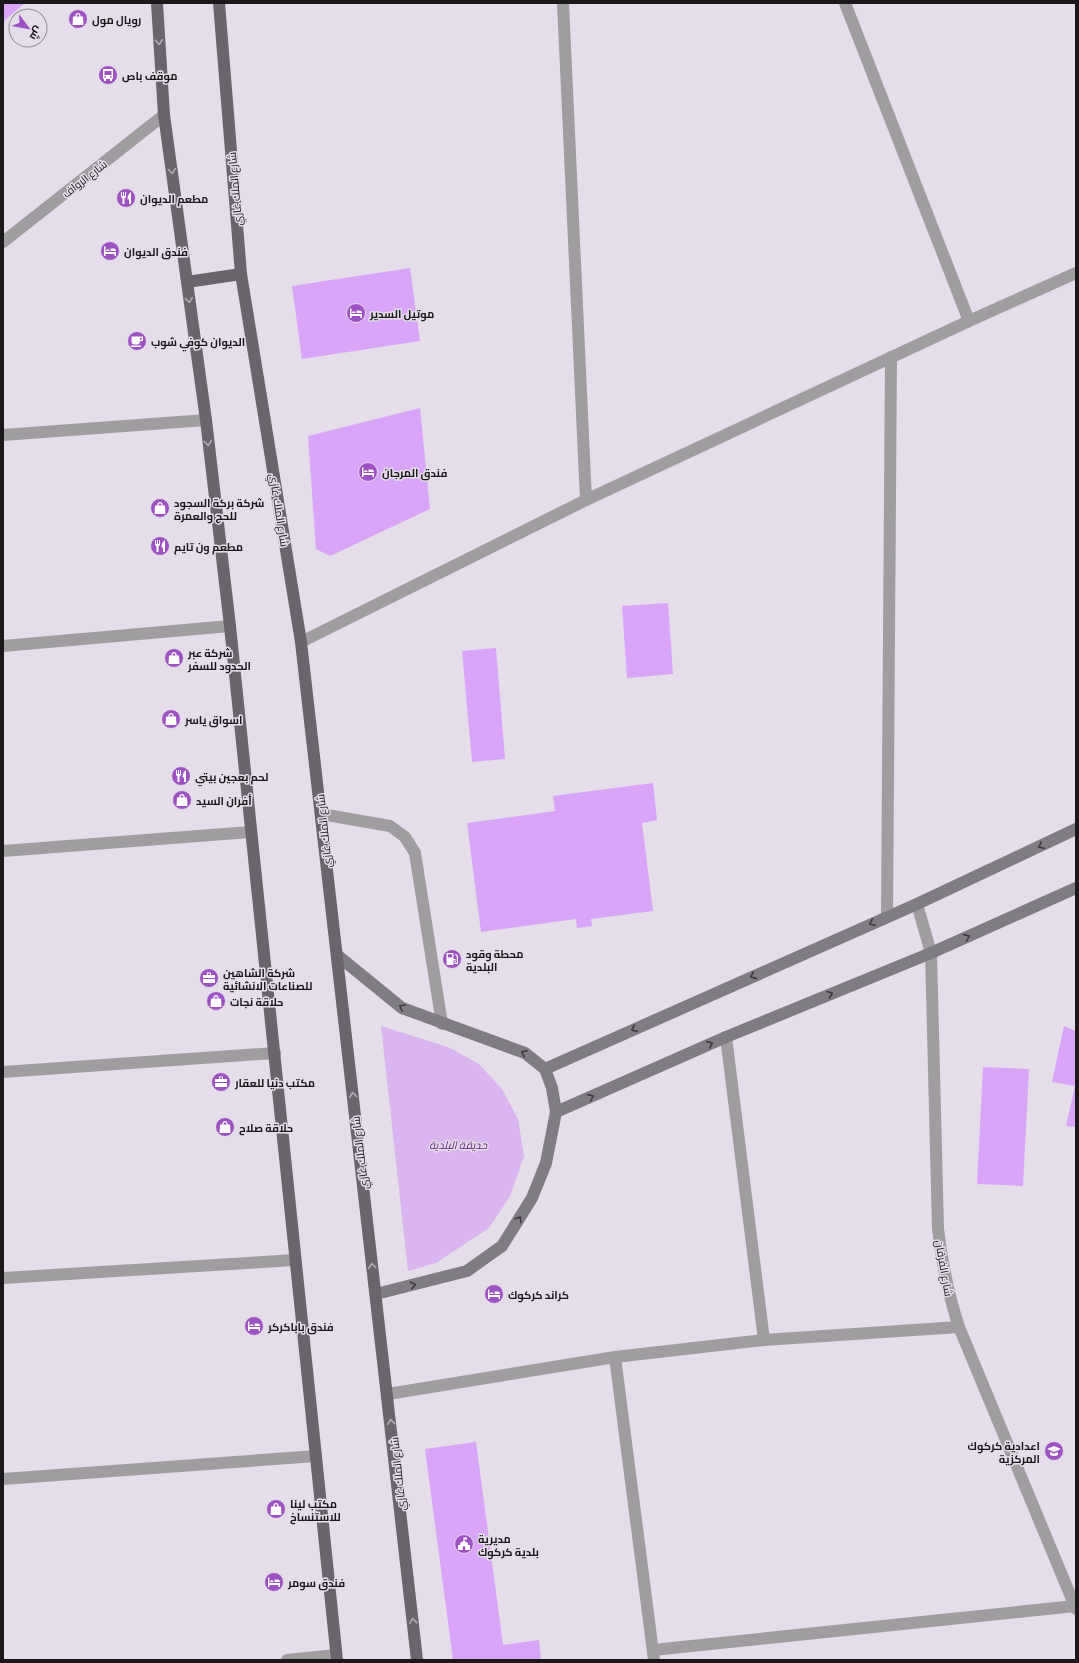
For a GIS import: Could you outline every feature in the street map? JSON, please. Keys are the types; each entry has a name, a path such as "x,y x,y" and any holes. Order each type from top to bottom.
{"main road":[{"path":"157,3 164,115 206,420 230,626 250,832 275,1053 295,1260 337,1658"},
{"name":"شارع الملك غازي","path":"219,3 241,274 301,642 388,1394 417,1660"},
{"path":"187,282 241,274"},
{"path":"545,1069 917,904 1076,829"},
{"path":"556,1112 726,1037 931,954 1076,888"},
{"path":"337,955 402,1008 442,1024 525,1053 545,1069 552,1088 556,1112 546,1163 532,1198 502,1246 467,1271 376,1294"}],"street":[{"path":"563,3 586,500"},
{"path":"845,3 968,321"},
{"name":"شارع الرواف","path":"3,242 164,115"},
{"path":"301,642 586,500 968,321 1076,273"},
{"path":"887,916 891,357"},
{"path":"3,435 206,420"},
{"path":"3,646 230,626"},
{"path":"321,814 390,826 404,837 415,853 442,1024"},
{"path":"3,851 250,832"},
{"name":"شارع الفرقان","path":"917,904 931,954 938,1229 947,1288 958,1327 1075,1608"},
{"path":"726,1037 764,1340"},
{"path":"3,1072 275,1053"},
{"path":"3,1278 295,1260"},
{"path":"388,1394 615,1357 764,1340 958,1327"},
{"path":"615,1357 654,1655 1075,1608"},
{"path":"3,1479 316,1456"},
{"path":"287,1660 337,1658"}],"green space":[{"name":"حديقة البلدية","path":"381,1026 448,1047 479,1064 502,1089 518,1119 524,1156 510,1196 489,1228 436,1263 408,1271"}],"building":[{"path":"3,3 25,3 19,8 8,8 8,18 3,22"},
{"name":"موتيل السدير","path":"410,268 420,341 302,359 292,286"},
{"name":"فندق المرجان","path":"420,408 430,509 330,556 316,549 308,436"},
{"path":"668,603 673,674 627,678 622,606"},
{"path":"496,648 505,759 472,762 462,651"},
{"path":"653,783 657,820 642,823 653,911 591,919 592,926 577,928 576,919 481,932 467,823 555,811 553,796"},
{"path":"1064,1026 1076,1031 1076,1127 1066,1126 1075,1086 1052,1082"},
{"path":"983,1067 1029,1069 1023,1186 977,1184"},
{"name":"مديرية بلدية كركوك","path":"476,1442 503,1645 539,1640 541,1660 453,1660 425,1449"}],"place":[{"name":"رويال مول","path":"78,19"},
{"name":"موقف باص","path":"108,75"},
{"name":"مطعم الديوان","path":"126,198"},
{"name":"فندق الديوان","path":"110,251"},
{"name":"موتيل السدير","path":"356,313"},
{"name":"الديوان كوفي شوب","path":"137,341"},
{"name":"فندق المرجان","path":"368,472"},
{"name":"شركة بركة السجود للحج والعمرة","path":"160,508"},
{"name":"مطعم ون تايم","path":"160,546"},
{"name":"شركة عبر الحدود للسفر","path":"174,658"},
{"name":"اسواق ياسر","path":"171,719"},
{"name":"لحم بعجين بيتي","path":"181,776"},
{"name":"أفران السيد","path":"182,800"},
{"name":"محطة وقود البلدية","path":"452,959"},
{"name":"شركة الشاهين للصناعات الانشائية","path":"209,978"},
{"name":"حلاقة نجات","path":"216,1001"},
{"name":"مكتب دنيا للعقار","path":"221,1082"},
{"name":"حلاقة صلاح","path":"225,1127"},
{"name":"كراند كركوك","path":"494,1294"},
{"name":"فندق باباكركر","path":"254,1326"},
{"name":"اعدادية كركوك المركزية","path":"1054,1451"},
{"name":"مكتب لينا للاستنساخ","path":"276,1509"},
{"name":"مديرية بلدية كركوك","path":"464,1544"},
{"name":"فندق سومر","path":"274,1582"}]}
